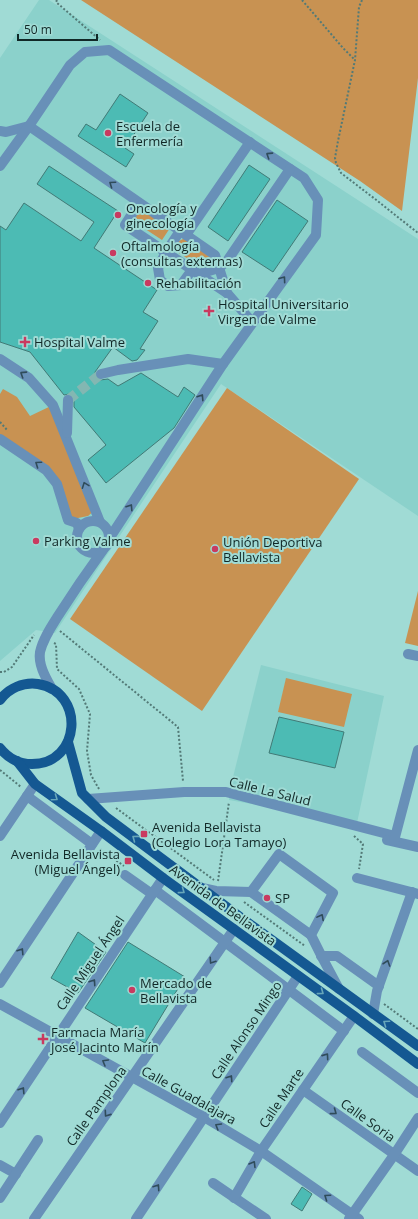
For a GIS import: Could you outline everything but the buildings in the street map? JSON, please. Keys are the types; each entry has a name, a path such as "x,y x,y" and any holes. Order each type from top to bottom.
{"main road":[{"path":"0,700 5,689 24,684 33,684 52,689 64,700 70,711 72,727 68,742 60,753 45,762 29,764 17,761"},
{"name":"Avenida de Bellavista","path":"68,742 82,793 106,817 418,1046"},
{"name":"Avenida de Bellavista","path":"0,748 8,756 17,761 35,784 101,830 163,878 418,1064"}],"street":[{"path":"0,166 70,66 85,52 109,50 304,178 318,200 316,235 223,364 109,539 108,544 102,550 75,589 52,625 45,638 40,653 41,667 52,689"},
{"path":"0,131 6,132 29,126 215,255 227,294"},
{"path":"250,142 183,233 166,252 158,268 160,280 168,286 181,285 196,272 219,268 227,260 290,169"},
{"path":"139,203 125,225 227,294 252,322"},
{"path":"0,359 29,378 53,405 100,522 108,529 109,539"},
{"path":"101,374 188,359 223,364"},
{"path":"67,437 68,400"},
{"path":"0,438 46,470 57,484 68,520 77,523 79,529 77,539 82,549 92,553 102,550"},
{"path":"79,529 86,522 100,522"},
{"path":"408,654 418,656"},
{"path":"395,839 418,752"},
{"path":"0,836 35,784"},
{"name":"Calle La Salud","path":"88,799 184,792 226,792 395,839 418,847"},
{"path":"27,796 92,844"},
{"path":"0,983 101,830"},
{"name":"Calle La Salud","path":"364,835 395,839"},
{"path":"251,892 279,854 333,893 311,935"},
{"path":"125,875 153,892 225,942 344,1031"},
{"name":"Calle Miguel Ángel","path":"0,1123 163,878"},
{"path":"357,878 415,893 377,991 373,1014"},
{"path":"202,888 217,886 230,891 251,892 311,935 339,989"},
{"name":"Calle Pamplona","path":"34,1219 234,929"},
{"path":"321,956 337,956 379,986"},
{"name":"Calle Alonso Mingo","path":"136,1219 298,976"},
{"name":"Calle Guadalajara","path":"0,1004 204,1117 261,1151 354,1217"},
{"name":"Calle Marte","path":"234,1198 261,1151 354,1016"},
{"path":"362,1052 418,1093"},
{"name":"Calle Soria","path":"303,1090 418,1171"},
{"path":"354,1217 418,1118"},
{"path":"0,1198 38,1140"},
{"path":"0,1164 16,1174"},
{"path":"213,1183 266,1219"}],"path":[{"path":"57,0 56,2 109,50"},
{"path":"302,0 355,60"},
{"path":"362,0 359,7 355,60 338,141 335,158 336,163 341,173 418,233"},
{"path":"52,625 178,727 184,792"},
{"path":"0,672 4,672 12,667 35,634 39,636"},
{"path":"50,640 56,644 57,669 79,689 90,714 87,751 91,775 102,797 217,886 230,800"},
{"path":"0,770 19,786 27,796"},
{"path":"357,878 363,844 353,834 364,835"},
{"path":"230,891 310,950"},
{"path":"384,1004 418,1029"}],"shaded area":[{"name":"Hospital Universitario Virgen de Valme","path":"39,0 49,0 418,239 418,516 221,384 55,633 36,630 0,661 0,58"},
{"path":"81,0 418,0 418,78 402,211 360,181"},
{"path":"141,209 170,228 162,240 133,221"},
{"path":"185,238 211,257 210,264 202,268 176,251 177,242"},
{"name":"Unión Deportiva Bellavista","path":"227,388 359,479 202,711 70,619"},
{"path":"3,389 17,397 30,416 53,405 95,510 88,516 68,520 57,484 0,439 0,394"},
{"path":"418,591 418,646 405,643"},
{"path":"261,665 384,696 357,823 229,800 230,789"},
{"path":"286,678 352,694 344,727 278,712"}],"tunnel":[{"path":"68,400 101,374"}],"place":[{"name":"Escuela de Enfermería","path":"108,133"},
{"name":"Oncología y ginecología","path":"118,215"},
{"name":"Oftalmología (consultas externas)","path":"113,253"},
{"name":"Rehabilitación","path":"148,283"},
{"name":"Hospital Universitario Virgen de Valme","path":"209,311"},
{"name":"Hospital Valme","path":"25,342"},
{"name":"Parking Valme","path":"36,541"},
{"name":"Unión Deportiva Bellavista","path":"215,549"},
{"name":"Avenida Bellavista (Colegio Lora Tamayo)","path":"144,834"},
{"name":"Avenida Bellavista (Miguel Ángel)","path":"128,861"},
{"name":"SP","path":"267,898"},
{"name":"Mercado de Bellavista","path":"132,990"},
{"name":"Farmacia María José Jacinto Marín","path":"43,1039"}]}
